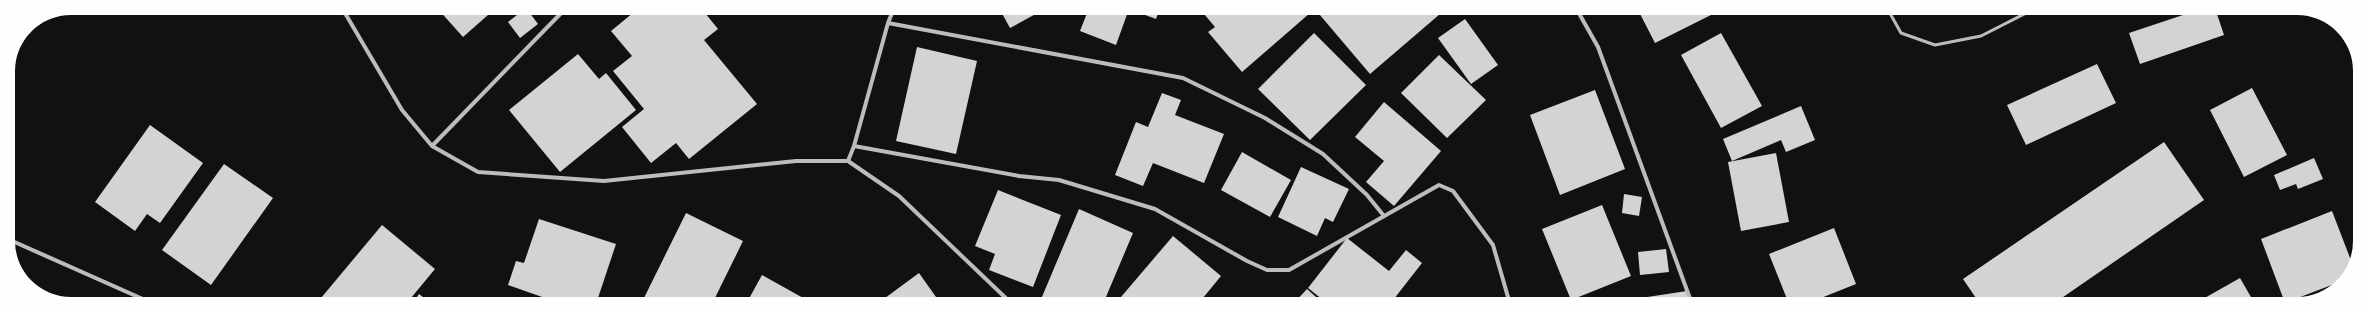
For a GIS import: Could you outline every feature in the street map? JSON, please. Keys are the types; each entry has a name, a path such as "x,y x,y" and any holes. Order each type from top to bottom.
{"street":[{"path":"346,15 402,110 432,146 478,172 604,181 796,160 848,161 899,196 1005,297"},
{"path":"432,146 559,15"},
{"path":"848,161 854,146 891,15"},
{"path":"1580,15 1598,47 1689,297"},
{"path":"888,23 1183,78 1265,118 1323,154 1367,195 1384,216"},
{"path":"854,146 1019,176 1059,180 1155,209 1267,270 1289,270 1439,185 1453,191 1493,245 1508,297"},
{"path":"15,242 138,297"}],"lane":[{"path":"1892,15 1901,32 1935,45 1981,36 2022,15"}],"building":[{"path":"443,15 488,15 463,37"},
{"path":"517,15 531,15 538,24 520,38 508,22"},
{"path":"630,15 707,15 718,29 704,40 757,104 689,159 676,143 651,163 622,127 644,109 613,71 632,56 611,31"},
{"path":"1003,15 1034,15 1010,28"},
{"path":"1086,15 1127,15 1116,45 1080,31"},
{"path":"1145,15 1157,15 1156,19"},
{"path":"1205,15 1308,15 1242,72 1208,32 1215,27"},
{"path":"1320,15 1439,15 1370,74"},
{"path":"1641,15 1711,15 1655,43"},
{"path":"2183,15 2217,15 2224,35 2140,64 2129,33"},
{"path":"1465,19 1498,65 1471,84 1438,38"},
{"path":"1314,33 1366,85 1310,140 1258,89"},
{"path":"1721,33 1762,106 1721,128 1681,55"},
{"path":"917,47 977,61 956,154 896,141"},
{"path":"578,54 599,79 606,73 636,110 560,172 509,110"},
{"path":"1439,55 1486,100 1447,138 1401,93"},
{"path":"2097,64 2116,103 2026,145 2007,105"},
{"path":"2252,88 2287,155 2244,177 2210,110"},
{"path":"1595,90 1625,169 1560,195 1530,115"},
{"path":"1162,93 1181,100 1175,115 1224,134 1204,183 1153,163 1143,186 1115,175 1136,122 1148,127"},
{"path":"1384,102 1441,151 1394,206 1366,182 1384,161 1355,137"},
{"path":"1801,106 1815,140 1786,152 1781,140 1732,161 1723,139"},
{"path":"150,125 203,163 160,223 147,214 135,231 95,202"},
{"path":"2164,142 2204,200 2063,297 1975,297 1963,279"},
{"path":"1242,152 1291,180 1270,217 1221,190"},
{"path":"1776,153 1789,222 1741,231 1728,162"},
{"path":"2314,158 2323,179 2298,189 2296,184 2280,190 2274,175"},
{"path":"224,164 273,198 211,285 162,250"},
{"path":"1301,167 1349,189 1333,222 1325,218 1317,236 1278,217"},
{"path":"998,190 1061,215 1033,287 989,270 995,254 975,246"},
{"path":"1624,194 1642,197 1639,216 1622,213"},
{"path":"1602,205 1631,276 1578,297 1570,297 1542,229"},
{"path":"1079,209 1133,233 1106,297 1042,297"},
{"path":"2332,211 2350,258 2339,278 2330,286 2302,297 2283,297 2261,239"},
{"path":"686,213 743,241 715,297 644,297"},
{"path":"539,219 616,244 598,297 542,297 508,285 516,261 524,263"},
{"path":"382,225 435,269 412,297 322,297"},
{"path":"1834,228 1856,284 1824,297 1786,297 1769,254"},
{"path":"1173,236 1221,276 1204,297 1121,297"},
{"path":"1347,238 1389,271 1406,250 1422,263 1395,297 1319,297 1308,288"},
{"path":"1666,249 1669,272 1640,275 1638,252"},
{"path":"919,273 936,297 886,297"},
{"path":"762,275 801,297 750,297"},
{"path":"2240,278 2251,297 2206,297"},
{"path":"1307,289 1316,297 1300,297"},
{"path":"1687,291 1688,297 1647,297"}]}
